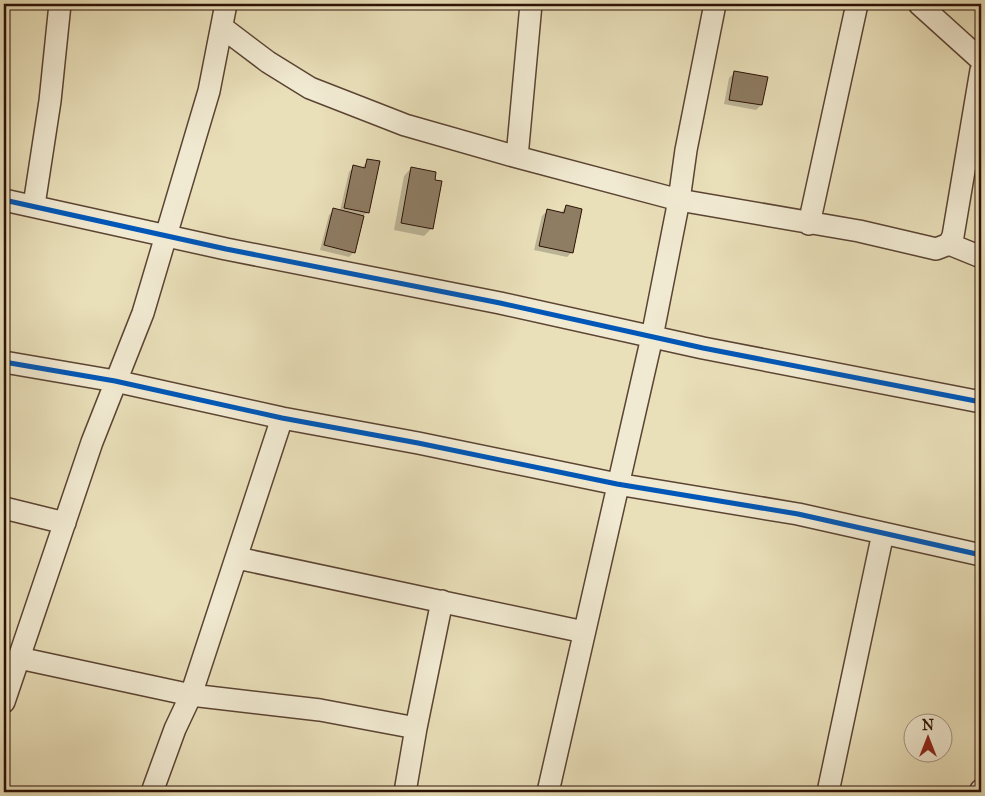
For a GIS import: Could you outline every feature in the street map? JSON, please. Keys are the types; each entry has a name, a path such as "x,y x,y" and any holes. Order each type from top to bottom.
{"street":[{"path":"34,205 50,101 60,4"},
{"path":"4,702 64,523 115,381 143,313 209,91 223,28 226,4"},
{"path":"517,157 531,4"},
{"path":"548,792 652,337 715,4"},
{"path":"808,224 857,4"},
{"path":"918,4 981,60"},
{"path":"223,28 276,68 310,88 405,124 517,157 679,200 808,224 859,231 936,248 949,244 981,257"},
{"path":"949,244 953,236 981,70"},
{"path":"4,200 34,205 166,237 500,303 652,337 981,402"},
{"path":"4,362 115,381 282,418 418,443 617,484 798,514 981,554"},
{"path":"152,792 175,729 192,695 282,418"},
{"path":"4,508 64,523"},
{"path":"828,792 882,533"},
{"path":"237,558 584,632"},
{"path":"405,792 442,601"},
{"path":"19,658 192,695 320,710 416,728"}],"building":[{"path":"734,71 768,77 762,105 729,100"},
{"path":"367,159 380,161 369,213 344,208 353,165 365,168"},
{"path":"411,167 436,172 435,180 442,181 433,229 401,223"},
{"path":"566,205 582,209 573,253 539,246 547,209 564,213"},
{"path":"333,208 364,216 355,253 324,245"}],"cycle path":[{"path":"4,200 226,249 500,303 703,348 981,402"},
{"path":"4,362 115,381 282,418 418,443 617,484 798,514 981,555"}]}
